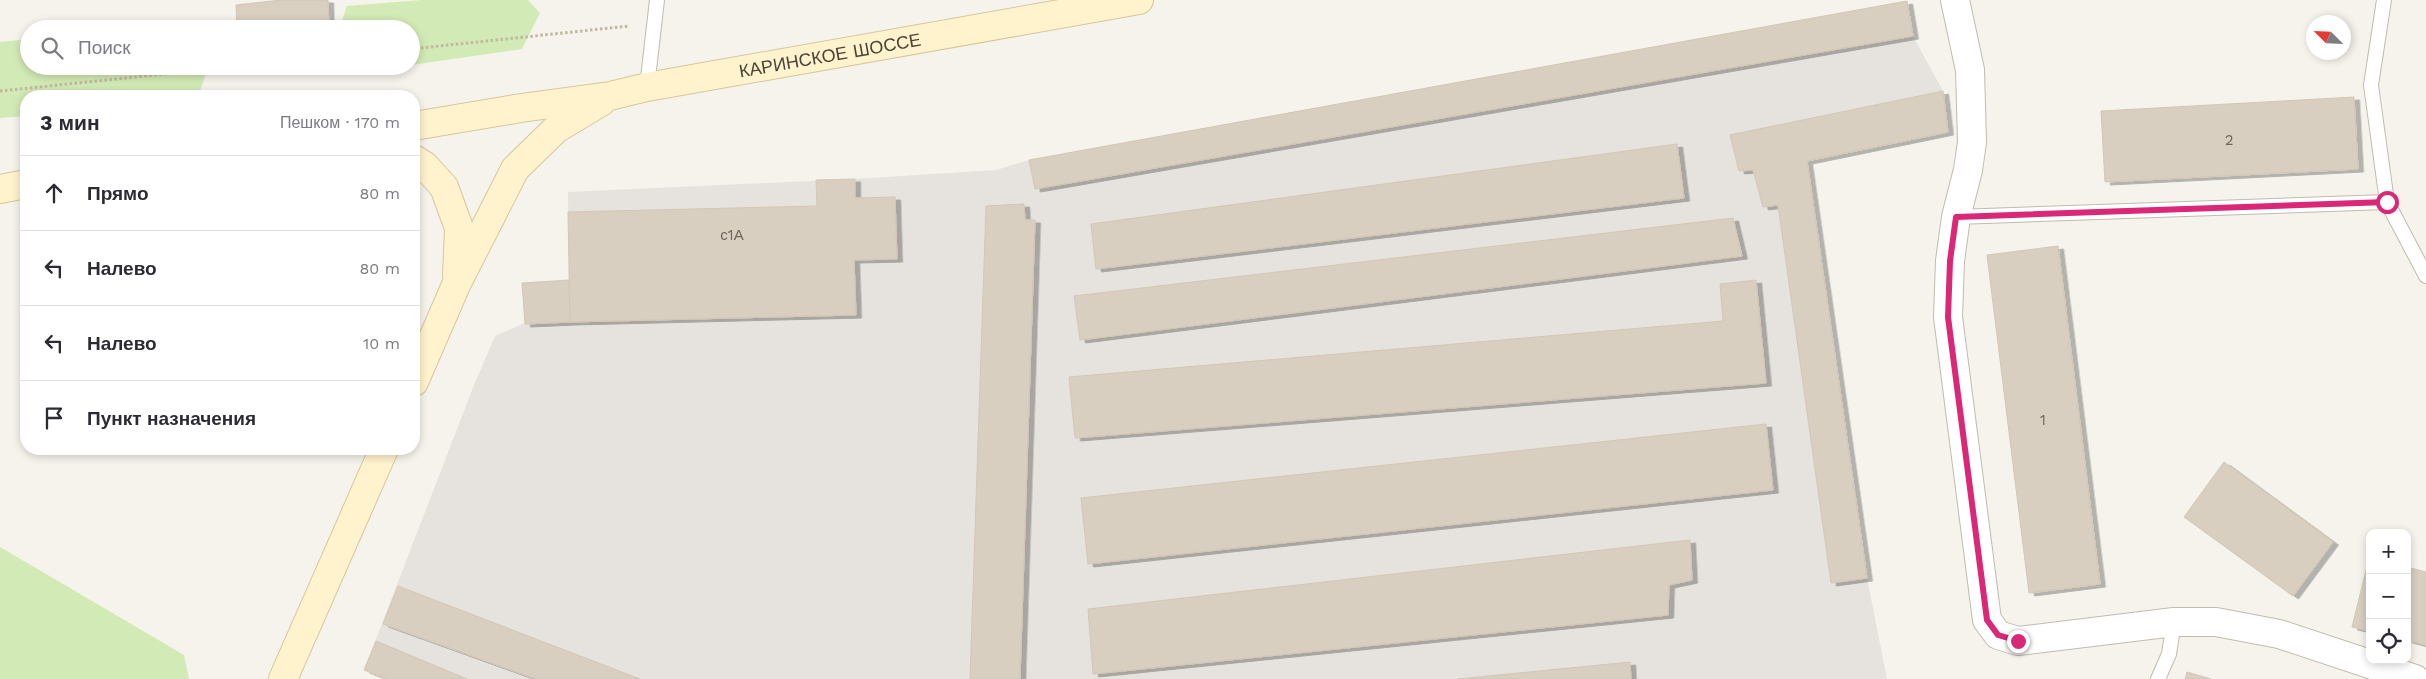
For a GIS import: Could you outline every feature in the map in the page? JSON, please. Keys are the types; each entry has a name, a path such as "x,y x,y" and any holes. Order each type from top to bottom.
{"main road":[{"name":"КАРИНСКОЕ ШОССЕ","path":"420,125 521,108 610,96 647,87 1139,0"},
{"path":"420,368 456,285 515,169 556,129 610,96"},
{"path":"420,163 444,187 459,228 456,285"},
{"path":"0,189 20,185"},
{"path":"283,679 381,455"}],"street":[{"path":"1955,0 1970,70 1972,142 1968,170 1956,217 1950,261 1948,317 1987,620 1998,635 2018,641 2174,622 2216,622 2280,634 2415,679"}],"lane":[{"path":"647,87 657,0"},
{"path":"2384,0 2371,85 2387,202 2426,276"},
{"path":"1956,217 2387,202"},
{"path":"2158,679 2169,654 2174,622"}],"path":[{"path":"420,48 653,24"},
{"path":"0,91 155,75"}],"shaded area":[{"path":"1907,1 1913,36 1943,91 1948,132 1807,161 1867,578 1887,679 387,679 364,670 474,385 495,336 525,323 522,283 569,280 568,192 855,179 996,170 1029,160"}],"green space":[{"path":"422,0 528,0 540,13 522,49 420,64 420,20 342,20 347,6"},
{"path":"20,40 20,75 206,75 200,90 20,90 20,116 0,118 0,42"},
{"path":"0,547 184,655 189,679 0,679"}],"building":[{"path":"281,0 328,0 329,20 237,20 236,5"},
{"path":"1907,1 1913,36 1035,189 1029,160"},
{"path":"1943,91 1948,132 1807,161 1867,578 1831,583 1778,205 1763,207 1753,170 1739,171 1730,135"},
{"path":"2354,97 2358,169 2105,182 2101,111"},
{"path":"1677,144 1684,198 1096,269 1091,224"},
{"path":"855,179 855,198 895,197 897,259 854,260 856,315 570,322 568,212 817,206 816,180"},
{"path":"1024,204 1025,220 1035,220 1020,679 970,679 986,206"},
{"path":"1733,218 1742,256 1080,340 1074,296"},
{"path":"2058,246 2100,584 2029,593 1987,255"},
{"path":"569,280 570,322 525,324 522,283"},
{"path":"1756,280 1766,383 1075,438 1069,377 1723,321 1720,284"},
{"path":"1766,424 1773,490 1088,564 1081,498"},
{"path":"2224,462 2333,542 2293,596 2184,517"},
{"path":"1690,540 1692,580 1669,585 1668,615 1093,674 1088,609"},
{"path":"2411,568 2426,572 2426,645 2411,641"},
{"path":"2366,570 2366,630 2352,627"},
{"path":"398,586 640,679 536,679 383,624"},
{"path":"376,641 467,679 387,679 364,670"},
{"path":"1630,662 1631,679 1458,679"},
{"path":"2187,672 2211,679 2185,679"}],"route":[{"path":"2018,641 1998,635 1987,620 1948,317 1950,261 1956,217 2387,202"}]}
